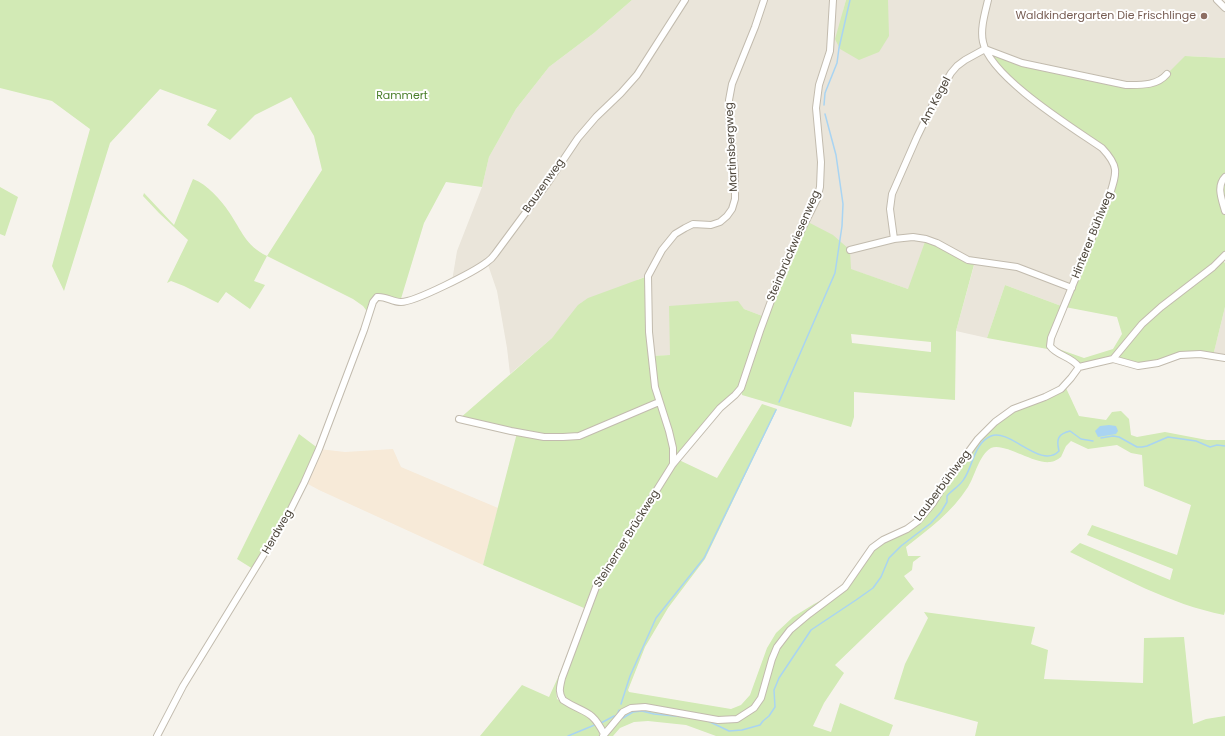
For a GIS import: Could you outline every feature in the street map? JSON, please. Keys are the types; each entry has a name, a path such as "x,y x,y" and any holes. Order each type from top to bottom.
{"street":[{"name":"Bauzenweg","path":"369,314 373,302 377,297 382,296 400,302 415,299 470,273 487,262 495,254 545,186 578,138 596,117 637,75 684,0"},
{"name":"Martinsbergweg","path":"673,464 673,448 658,402 655,387 651,356 648,276 662,250 675,234 693,224 711,225 720,222 732,209 735,199 735,173 729,118 729,100 732,84 756,27 764,0"},
{"name":"Steinbrückwiesenweg","path":"673,464 720,408 741,388 775,290 798,237 817,199 820,187 821,162 816,108 819,85 830,51 833,0"},
{"name":"Hinterer Bühlweg","path":"988,0 982,30 982,41 985,49 998,69 1018,88 1102,148 1112,159 1116,169 1110,194 1051,338 1050,346 1053,350 1072,359 1079,367"},
{"path":"1217,0 1225,8"},
{"path":"985,49 1022,62 1126,85 1144,85 1163,79 1167,74"},
{"name":"Am Kegel","path":"894,239 890,208 892,194 917,137 934,102 956,66 985,49"},
{"path":"1225,177 1220,188 1225,211"},
{"path":"850,250 894,239 913,237 926,239 937,243 968,260 1016,267 1072,288"},
{"path":"1113,359 1142,324 1161,307 1213,267 1225,255"},
{"name":"Herdweg","path":"157,736 183,686 255,570 298,496 319,449 369,314"},
{"path":"1079,367 1113,359 1138,366 1158,363 1180,355 1200,354 1225,358"},
{"name":"Lauberbühlweg","path":"602,733 614,723 623,712 631,708 645,708 718,720 737,719 754,708 762,698 772,659 777,648 790,630 845,587 872,548 883,540 907,529 918,521 933,503 944,484 978,439 995,422 1013,409 1045,397 1061,389 1072,378 1079,367"},
{"path":"459,419 518,432 544,436 571,437 579,436 605,426 658,402"},
{"name":"Steinerner Brückweg","path":"602,733 595,718 591,714 563,700 559,690 562,678 596,587 673,464"}],"shaded area":[{"path":"632,0 846,0 843,11 888,36 888,0 1217,0 1225,8 1225,58 1186,56 1112,159 1114,182 1064,307 1005,285 987,338 956,331 975,262 908,289 850,269 765,317 744,309 740,305 670,355 651,356 648,276 639,279 559,330 552,338 510,374 497,291 487,262 452,281 457,251 482,187 489,157 516,109 549,67 594,33"},
{"path":"1225,307 1225,358 1213,356"},
{"path":"319,449 345,452 393,449 401,467 498,508 483,565 308,484 305,485"}],"green space":[{"name":"Rammert","path":"0,0 632,0 594,33 549,67 516,109 489,157 482,187 446,182 424,223 400,302 377,297 369,314 363,306 353,299 267,256 322,170 314,136 291,97 255,115 230,140 207,125 217,110 160,89 110,143 64,291 52,266 90,129 52,101 0,88"},
{"path":"846,0 888,0 889,36 879,52 859,60 840,49 835,39"},
{"path":"985,49 1022,63 1143,85 1167,74 1185,56 1225,58 1225,255 1221,259 1225,263 1225,307 1213,356 1187,355 1138,366 1113,359 1084,366 1053,350 987,338 1005,285 1064,307 1114,182 1112,159 1018,88","holes":["1065,307 1117,317 1122,334 1113,349 1084,358 1050,346"]},
{"path":"193,179 204,185 222,202 249,242 267,256 254,281 265,285 250,309 226,292 218,303 184,286 171,281 167,283 188,240 143,196 144,193 174,225"},
{"path":"0,187 18,197 5,236 0,234"},
{"path":"806,221 833,235 850,250 851,269 908,289 926,239 975,261 956,331 955,400 854,392 854,417 851,427 742,395 741,389 667,470 593,586 584,608 483,565 517,433 459,419 552,338 578,305 588,298 648,276 651,356 670,355 669,306 738,301 744,309 765,317","holes":["851,334 931,342 931,352 852,343"]},
{"path":"1066,388 1079,416 1106,420 1112,412 1121,411 1129,419 1131,435 1137,437 1165,432 1207,440 1225,440 1224,615 1164,597 1070,552 1080,543 1170,580 1173,569 1087,535 1092,525 1177,555 1191,505 1144,486 1142,455 1131,453 1117,445 1088,449 1071,441 1066,446 1061,457 1053,462 1043,462 1011,450 997,447 991,448 983,456 971,482 955,504 940,520 906,547 908,556 921,556 913,562 912,570 904,576 914,589 835,665 844,673 824,703 813,726 831,732 840,703 893,725 889,736 716,736 686,725 648,721 634,722 620,728 613,736 606,736 610,723 604,729 567,701 561,693 563,679 597,588 604,576 607,578 608,576 606,575 679,460 717,478 762,404 777,409 705,559 668,608 645,647 628,690 629,692 731,709 741,705 750,695 767,648 776,633 793,617 814,604 846,588 873,549 919,522 979,440 996,424 1013,411"},
{"path":"299,434 319,449 286,514 253,569 237,559"},
{"path":"924,612 1035,627 1031,644 1048,650 1044,679 1143,683 1144,638 1184,637 1193,724 1206,719 1225,716 1225,736 975,736 978,722 894,699 905,664 928,618"},
{"path":"565,662 556,690 557,699 591,718 599,729 599,736 480,736 522,685 549,697"}],"water":[{"path":"1100,426 1116,426 1118,431 1116,434 1098,437 1095,431"}],"waterway":[{"path":"824,105 825,93 837,63 850,0"},
{"path":"779,402 835,273 842,226 843,204 836,155 825,114"},
{"path":"621,704 630,676 656,618 704,558 776,410"},
{"path":"708,721 729,731 742,730 760,725 769,716 775,707 774,690 779,678 811,630 873,588 881,577 889,558 901,546 931,523 941,512 947,502 947,496 958,486 967,474 977,449 985,439 991,436 999,435 1043,456 1052,455 1059,451 1058,440 1060,435 1070,431 1081,439 1093,441"},
{"path":"1101,438 1113,436 1119,437 1137,447 1147,446 1168,437 1196,441 1210,447 1217,445 1225,446"},
{"path":"617,715 619,710"},
{"path":"621,718 633,712 642,711 654,714 685,717"},
{"path":"601,723 614,716 617,717"},
{"path":"568,736 597,724"}],"place":[{"name":"Waldkindergarten Die Frischlinge","path":"1204,16"}]}
